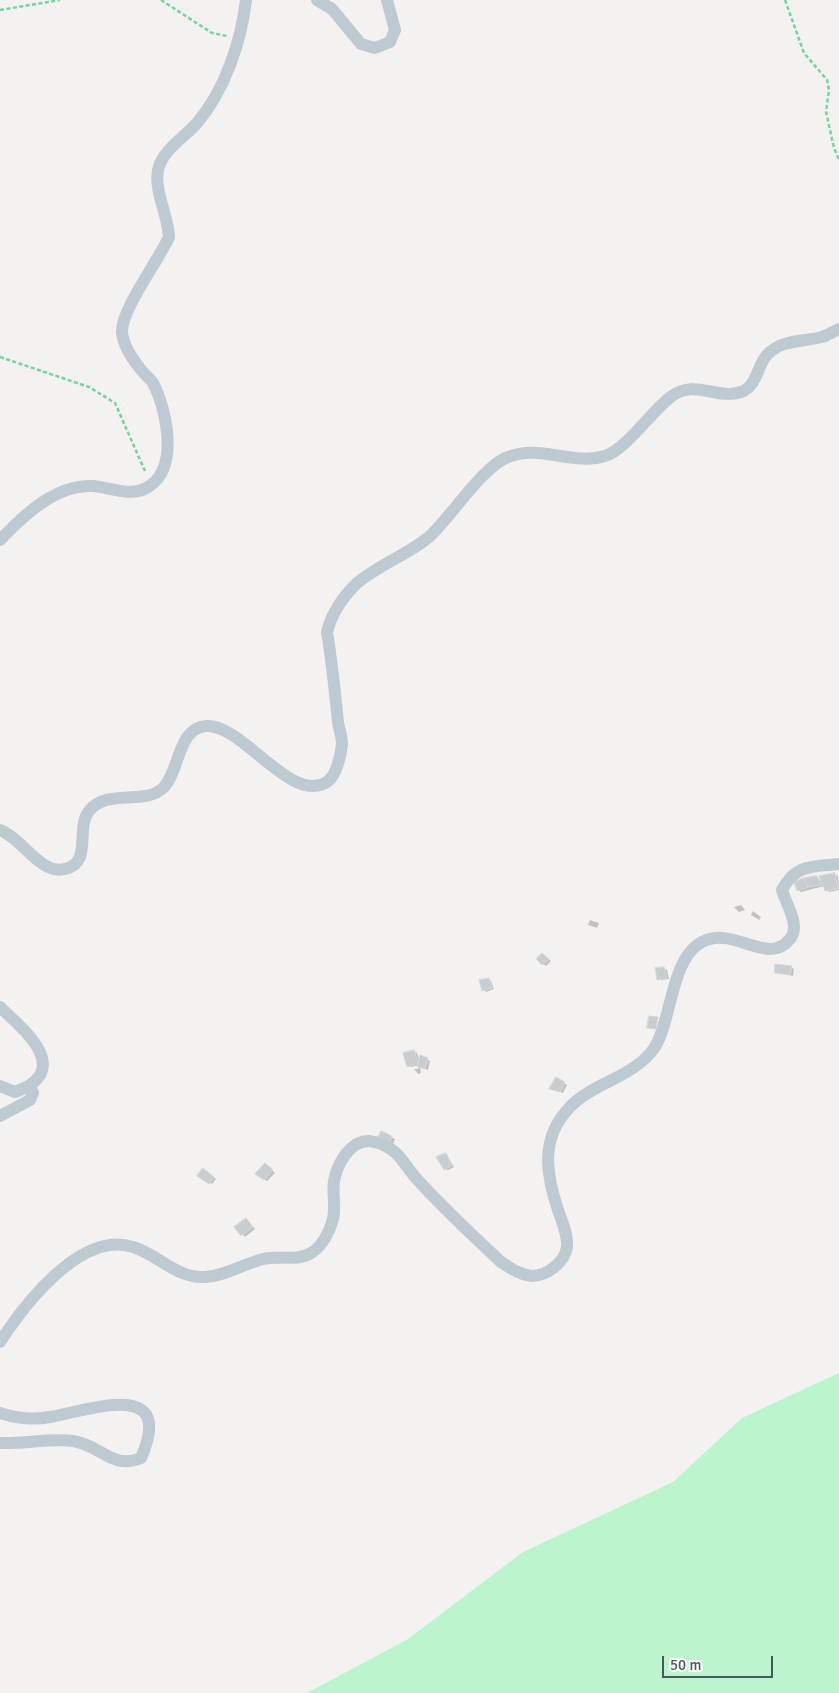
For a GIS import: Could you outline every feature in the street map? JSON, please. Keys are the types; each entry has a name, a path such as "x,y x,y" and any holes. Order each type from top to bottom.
{"street":[{"path":"0,540 22,517 49,498 70,490 92,486 124,492 151,486 163,471 169,448 167,426 152,382 124,345 122,330 127,312 169,237 168,224 158,186 158,170 164,156 197,123 218,92 238,39 246,0"},
{"path":"317,0 332,10 361,44 375,48 390,42 395,30 387,0"},
{"path":"0,830 10,834 42,865 54,869 65,869 74,866 81,857 83,822 89,811 99,803 108,800 149,795 161,790 168,782 184,742 192,732 202,726 214,725 228,731 299,784 316,785 326,782 335,773 342,744 327,632 331,616 357,584 428,538 484,476 506,457 522,452 588,458 606,456 618,447 671,396 684,388 696,388 729,394 742,392 755,379 766,357 777,346 823,336 839,329"},
{"path":"0,1342 10,1326 64,1267 83,1253 119,1245 133,1246 184,1274 205,1277 225,1274 264,1259 304,1257 320,1245 333,1218 334,1182 340,1164 347,1152 357,1144 367,1141 379,1143 397,1154 415,1176 501,1262 517,1272 532,1276 557,1266 564,1257 566,1236 551,1187 547,1155 549,1140 569,1108 627,1073 644,1060 654,1048 662,1033 674,989 688,953 701,942 715,938 733,940 768,951 781,948 791,938 795,926 782,890 788,877 801,868 839,864"},
{"path":"0,1007 28,1033 40,1051 43,1066 40,1078 30,1086 15,1092 0,1086"},
{"path":"0,1116 30,1100 33,1092 30,1086"},
{"path":"0,1413 17,1417 47,1418 103,1406 128,1404 142,1410 150,1423 148,1441 141,1458 128,1463 112,1460 93,1447 73,1441 0,1443"}],"path":[{"path":"0,10 60,0"},
{"path":"161,0 212,33 238,39"},
{"path":"785,0 804,53 827,80 829,90 826,112 834,148 839,160"},
{"path":"0,357 89,387 115,403 151,486"}],"green space":[{"path":"839,1373 839,1693 307,1693 408,1639 523,1552 673,1482 742,1418"}],"building":[{"path":"835,873 838,889 825,891 819,876"},
{"path":"817,876 821,885 808,887 804,878"},
{"path":"804,878 808,887 797,891 794,882"},
{"path":"542,953 549,959 542,965 536,959"},
{"path":"775,964 792,966 790,975 775,973"},
{"path":"664,967 667,978 657,980 655,968"},
{"path":"489,978 492,988 482,991 479,980"},
{"path":"649,1016 658,1017 656,1029 647,1028"},
{"path":"414,1050 418,1063 407,1067 403,1053"},
{"path":"420,1055 428,1058 425,1069 418,1067"},
{"path":"556,1077 565,1082 560,1092 549,1089"},
{"path":"381,1131 392,1136 389,1143 378,1138"},
{"path":"446,1153 452,1165 444,1170 436,1157"},
{"path":"265,1163 273,1170 264,1180 255,1174"},
{"path":"203,1168 214,1177 209,1184 197,1176"},
{"path":"246,1218 253,1227 241,1236 234,1227"}]}
